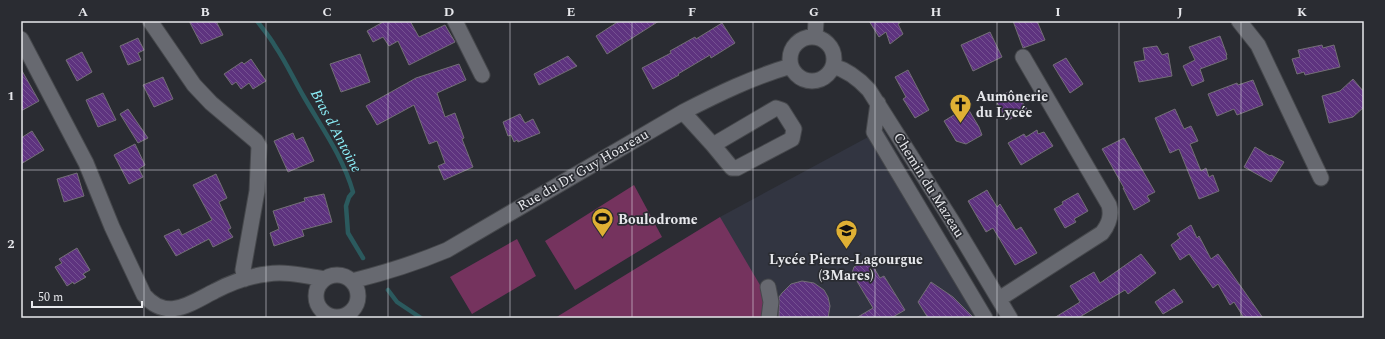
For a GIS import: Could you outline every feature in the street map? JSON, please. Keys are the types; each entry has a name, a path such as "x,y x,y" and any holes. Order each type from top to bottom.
{"street":[{"path":"150,21 194,84 211,103 256,141 259,146 257,191 243,270 245,279"},
{"path":"455,21 482,75"},
{"path":"814,37 816,21"},
{"path":"1239,21 1258,45 1321,178"},
{"path":"814,37 826,42 830,47 833,53 833,66 824,78 811,81 800,78 793,71 790,60 793,47 802,39 814,37"},
{"path":"21,39 86,163 112,227 144,295 150,302 162,307 175,309 186,307 215,290 245,279 267,274 286,273 299,275 321,285"},
{"path":"999,299 1102,233 1107,227 1111,212 1109,204 1023,57"},
{"name":"Rue du Dr Guy Hoareau","path":"354,286 375,275 420,261 447,250 683,112 722,92 774,71 791,66"},
{"name":"Chemin du Mazeau","path":"833,66 858,79 869,90 952,221 1010,318"},
{"path":"878,103 874,132 985,318"},
{"path":"683,112 714,145 732,168 737,168 792,139 794,129 782,110 776,108 714,145"},
{"path":"341,275 354,286 358,297 353,310 341,316 321,314 316,296 321,285 330,276 341,275"},
{"path":"768,287 771,302 769,318"}],"shaded area":[{"name":"Lycée Pierre-Lagourgue (3Mares)","path":"883,129 991,318 763,318 720,217"},
{"name":"Boulodrome","path":"634,185 662,237 575,290 545,241"},
{"path":"720,217 760,285 764,303 763,318 555,318"},
{"path":"517,239 536,276 472,314 450,277"}],"building":[{"path":"189,21 216,21 223,35 201,44"},
{"path":"385,21 410,21 419,37 445,25 455,42 409,65 398,41 389,46 383,37 373,42 367,31"},
{"path":"619,21 659,21 607,54 596,36"},
{"path":"869,21 903,21 898,24 903,34 890,44 886,32 879,37"},
{"path":"1013,21 1037,21 1045,40 1023,48"},
{"path":"722,23 735,43 711,58 710,55 678,74 679,75 653,89 642,68"},
{"path":"990,32 1002,57 973,71 961,45"},
{"path":"1220,36 1227,59 1200,69 1204,81 1192,86 1183,66 1195,60 1189,47"},
{"path":"138,38 144,50 138,53 141,60 128,65 120,46"},
{"path":"1322,45 1323,48 1334,45 1340,67 1305,75 1304,72 1297,74 1292,59 1300,57 1298,50"},
{"path":"1157,46 1162,55 1168,53 1172,76 1139,82 1134,62 1145,60 1143,48"},
{"path":"82,52 92,72 77,81 66,60"},
{"path":"360,54 370,82 341,92 330,64"},
{"path":"568,56 577,66 539,85 534,74"},
{"path":"1066,58 1083,84 1070,93 1053,65"},
{"path":"251,59 266,81 253,89 249,83 241,89 236,82 232,85 224,74 242,62 244,64"},
{"path":"459,64 466,80 437,93 445,117 455,113 464,138 462,139 473,167 444,180 438,166 445,163 437,141 429,144 414,105 377,125 366,106 416,78"},
{"path":"21,69 39,101 21,111"},
{"path":"908,70 929,110 915,118 903,99 906,97 895,77"},
{"path":"163,77 173,99 154,107 143,85"},
{"path":"1353,79 1364,92 1364,107 1353,117 1329,123 1322,96 1340,91"},
{"path":"1253,80 1263,105 1237,115 1234,109 1217,116 1208,94 1237,83 1238,85"},
{"path":"1008,92 1012,98 1017,95 1027,109 1007,121 995,99"},
{"path":"103,93 116,120 98,127 86,100"},
{"name":"Aumônerie du Lycée","path":"967,107 982,135 966,144 956,141 944,121"},
{"path":"128,109 148,138 138,143 120,114"},
{"path":"1175,109 1184,129 1191,126 1198,141 1190,144 1201,171 1206,168 1209,177 1213,175 1219,191 1199,199 1179,149 1170,153 1155,118"},
{"path":"520,114 525,123 533,119 540,133 518,142 517,140 514,142 511,135 508,136 503,122"},
{"path":"1037,130 1038,134 1044,132 1053,146 1021,165 1008,143 1024,134 1026,137"},
{"path":"32,131 44,150 21,164 21,138"},
{"path":"293,133 296,140 303,137 314,161 288,172 274,141"},
{"path":"1124,138 1155,192 1147,196 1150,201 1134,210 1124,188 1102,149"},
{"path":"135,144 145,165 139,169 143,177 129,184 114,155"},
{"path":"1255,147 1284,162 1271,182 1244,167"},
{"path":"77,173 84,196 64,202 57,179"},
{"path":"216,174 227,198 219,202 231,228 228,230 233,237 213,247 209,239 176,256 164,236 179,229 182,235 212,220 193,185"},
{"path":"987,190 997,207 1000,204 1016,230 1021,227 1037,253 1015,265 993,228 986,232 968,201"},
{"path":"1078,193 1088,211 1074,219 1076,222 1065,228 1054,209 1063,204 1062,202"},
{"path":"324,194 332,222 302,230 304,236 274,246 270,233 279,229 273,211 305,201 304,198"},
{"path":"1191,225 1197,238 1199,236 1211,259 1218,254 1263,318 1244,318 1234,302 1230,305 1218,284 1213,288 1189,254 1180,260 1171,245 1180,238 1177,234"},
{"path":"77,248 90,270 83,274 86,277 67,286 55,267 62,263 59,259"},
{"path":"1141,254 1156,273 1128,294 1125,290 1078,318 1054,318 1080,302 1070,286 1094,272 1100,283"},
{"path":"868,258 880,278 884,276 905,310 891,318 856,318 873,308 852,273 854,267"},
{"path":"802,281 814,283 824,290 828,297 830,306 828,318 779,318 779,297 791,284"},
{"path":"931,282 953,297 974,318 928,318 918,302"},
{"path":"1174,289 1183,302 1163,314 1155,302"}],"waterway":[{"name":"Bras d'Antoine","path":"257,21 283,58 304,97 332,143 344,167 353,192 349,197 346,206 348,233 363,258"},
{"name":"Bras d'Antoine","path":"388,290 397,302 421,318"}],"place":[{"name":"Aumônerie du Lycée","path":"961,124"},
{"name":"Boulodrome","path":"603,238"},
{"name":"Lycée Pierre-Lagourgue (3Mares)","path":"846,250"}]}
